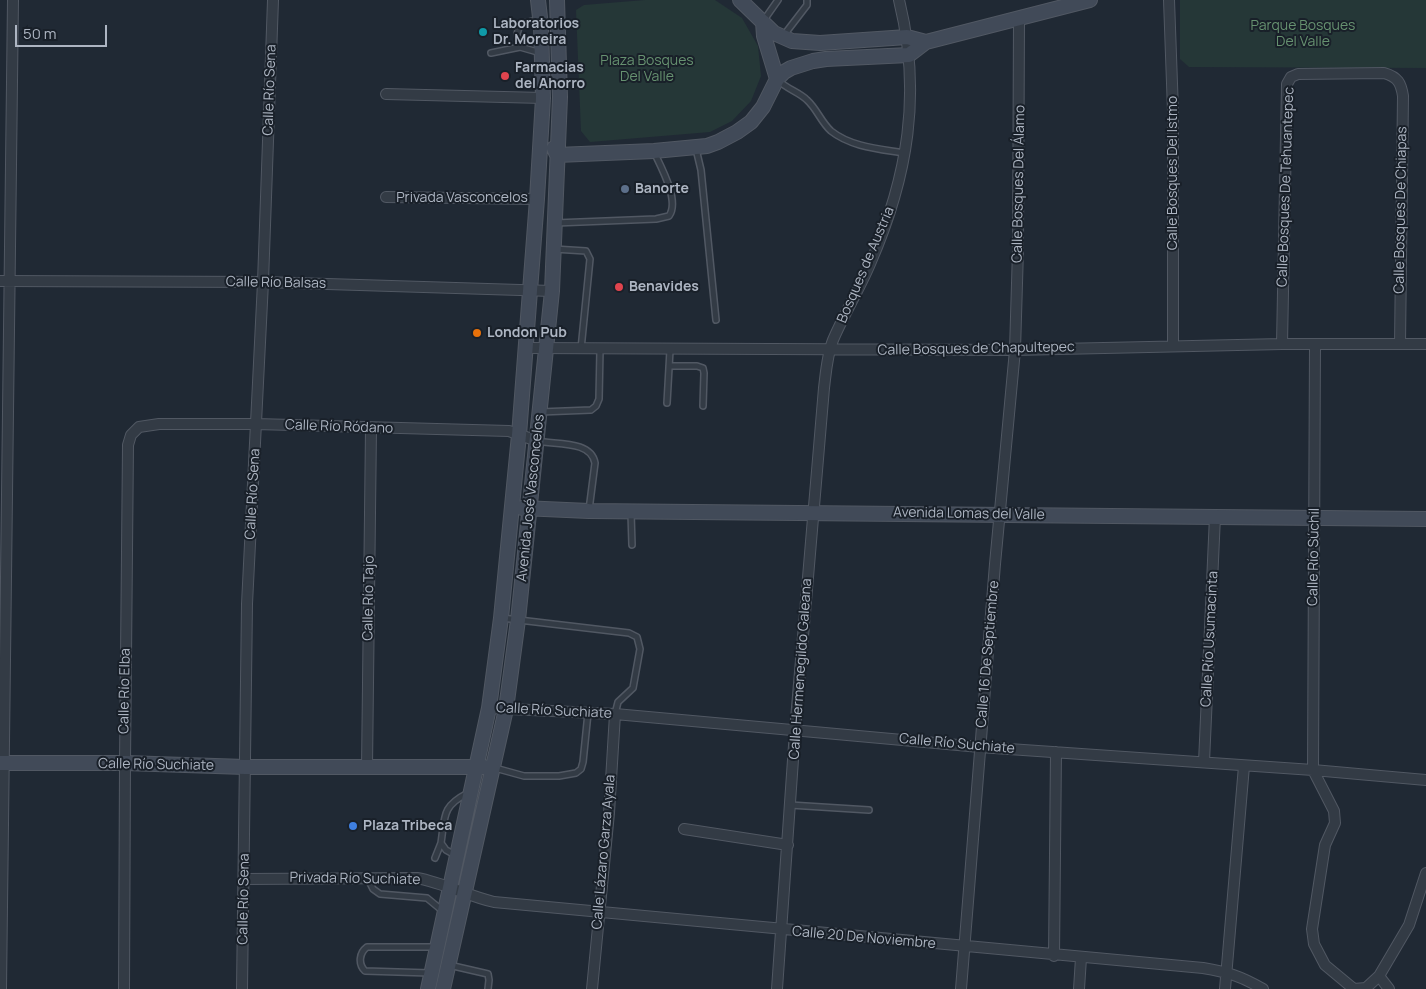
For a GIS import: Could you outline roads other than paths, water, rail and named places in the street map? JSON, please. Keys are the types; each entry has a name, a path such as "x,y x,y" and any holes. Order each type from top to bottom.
{"street":[{"path":"1,989 5,281 13,0"},
{"name":"Calle Río Sena","path":"242,989 248,604 263,282 273,0"},
{"name":"Avenida José Vasconcelos","path":"428,989 489,708 501,618 519,435 537,198 542,98 542,53 538,0"},
{"name":"Avenida José Vasconcelos","path":"443,989 506,709 518,620 552,291 560,80 556,0"},
{"path":"740,0 782,38 804,43 907,37 926,42"},
{"name":"Bosques de Austria","path":"830,350 882,237 894,202 905,154 909,116 910,55 899,0"},
{"path":"386,94 542,98 547,109 552,142 557,155 695,148 718,142 751,122 762,107 777,79 790,68 813,61 910,55 926,42 1090,0"},
{"name":"Calle Bosques Del Istmo","path":"1169,0 1173,111 1173,346"},
{"name":"Calle Bosques Del Álamo","path":"1015,350 1019,211 1019,19"},
{"path":"763,22 764,36 777,79"},
{"name":"Calle Bosques De Tehuantepec","path":"1282,344 1286,91 1289,80 1298,74 1384,73 1396,78"},
{"name":"Calle Bosques De Chiapas","path":"1396,78 1399,81 1403,96 1400,344"},
{"name":"Privada Vasconcelos","path":"386,197 537,198"},
{"name":"Calle Río Balsas","path":"5,281 263,282 552,291"},
{"name":"Calle Bosques de Chapultepec","path":"526,348 581,350 1015,350 1282,344 1426,344"},
{"name":"Calle Río Súchil","path":"1313,770 1315,345"},
{"name":"Calle Hermenegildo Galeana","path":"777,989 813,513 824,388 830,350"},
{"name":"Calle 16 De Septiembre","path":"961,989 995,564 1015,350"},
{"name":"Calle Río Ródano","path":"139,427 159,424 256,424 508,431 537,441"},
{"name":"Calle Río Elba","path":"124,989 124,763 128,445 131,435 139,427"},
{"name":"Calle Río Tajo","path":"366,768 371,428"},
{"name":"Avenida Lomas del Valle","path":"512,508 589,511 1426,519"},
{"name":"Calle Río Usumacinta","path":"1204,762 1215,516"},
{"name":"Calle Río Suchiate","path":"489,708 615,714 980,746 1426,780"},
{"name":"Calle Lázaro Garza Ayala","path":"592,989 609,813 615,714"},
{"path":"1054,956 1056,752"},
{"name":"Calle Río Suchiate","path":"2,763 124,763 366,768 477,766 492,768"},
{"path":"1226,989 1244,766"},
{"path":"1313,770 1334,811 1334,823 1326,846 1312,929 1314,944 1325,965 1354,989 1366,988 1379,976 1409,925 1426,873"},
{"path":"684,829 788,844"},
{"name":"Privada Río Suchiate","path":"244,879 417,878 450,886 463,894"},
{"name":"Calle 20 De Noviembre","path":"463,894 494,902 598,913 1202,968 1228,972 1263,989"},
{"path":"1079,989 1080,958"},
{"path":"1379,976 1390,989"}],"lane":[{"path":"763,22 778,0"},
{"path":"782,38 807,5 807,0"},
{"path":"520,47 517,34 520,24 530,20 540,20"},
{"path":"491,54 520,47 542,53"},
{"path":"777,79 785,88 809,101 820,119 830,130 841,137 856,144 905,154"},
{"path":"695,148 701,170 716,320"},
{"path":"554,223 656,219 669,216 673,206 672,197 654,151"},
{"path":"553,249 586,251 590,259 581,350"},
{"path":"539,412 591,410 596,406 599,399 600,350"},
{"path":"667,403 670,350"},
{"path":"669,366 697,366 702,368 704,373 703,406"},
{"path":"537,441 586,449 594,457 595,463 589,511"},
{"path":"631,511 632,545"},
{"path":"501,618 629,633 637,637 640,649 633,688 618,702 615,714"},
{"path":"492,768 524,776 559,776 576,773 581,769 583,762 588,713"},
{"path":"435,858 447,808 457,799 471,792"},
{"path":"790,805 869,810"},
{"path":"440,843 446,850 457,855"},
{"path":"368,878 373,889 380,894 427,898 444,912"},
{"path":"431,974 365,971 360,959 363,950 367,947 437,947"},
{"path":"448,965 488,974 488,989"}],"place":[{"name":"Laboratorios Dr. Moreira","path":"483,32"},
{"name":"Farmacias del Ahorro","path":"505,76"},
{"name":"Banorte","path":"625,189"},
{"name":"Benavides","path":"619,287"},
{"name":"London Pub","path":"477,333"},
{"name":"Plaza Tribeca","path":"353,826"}],"park label":[{"name":"Parque Bosques Del Valle","path":"1303,34"},
{"name":"Plaza Bosques Del Valle","path":"647,69"}]}
